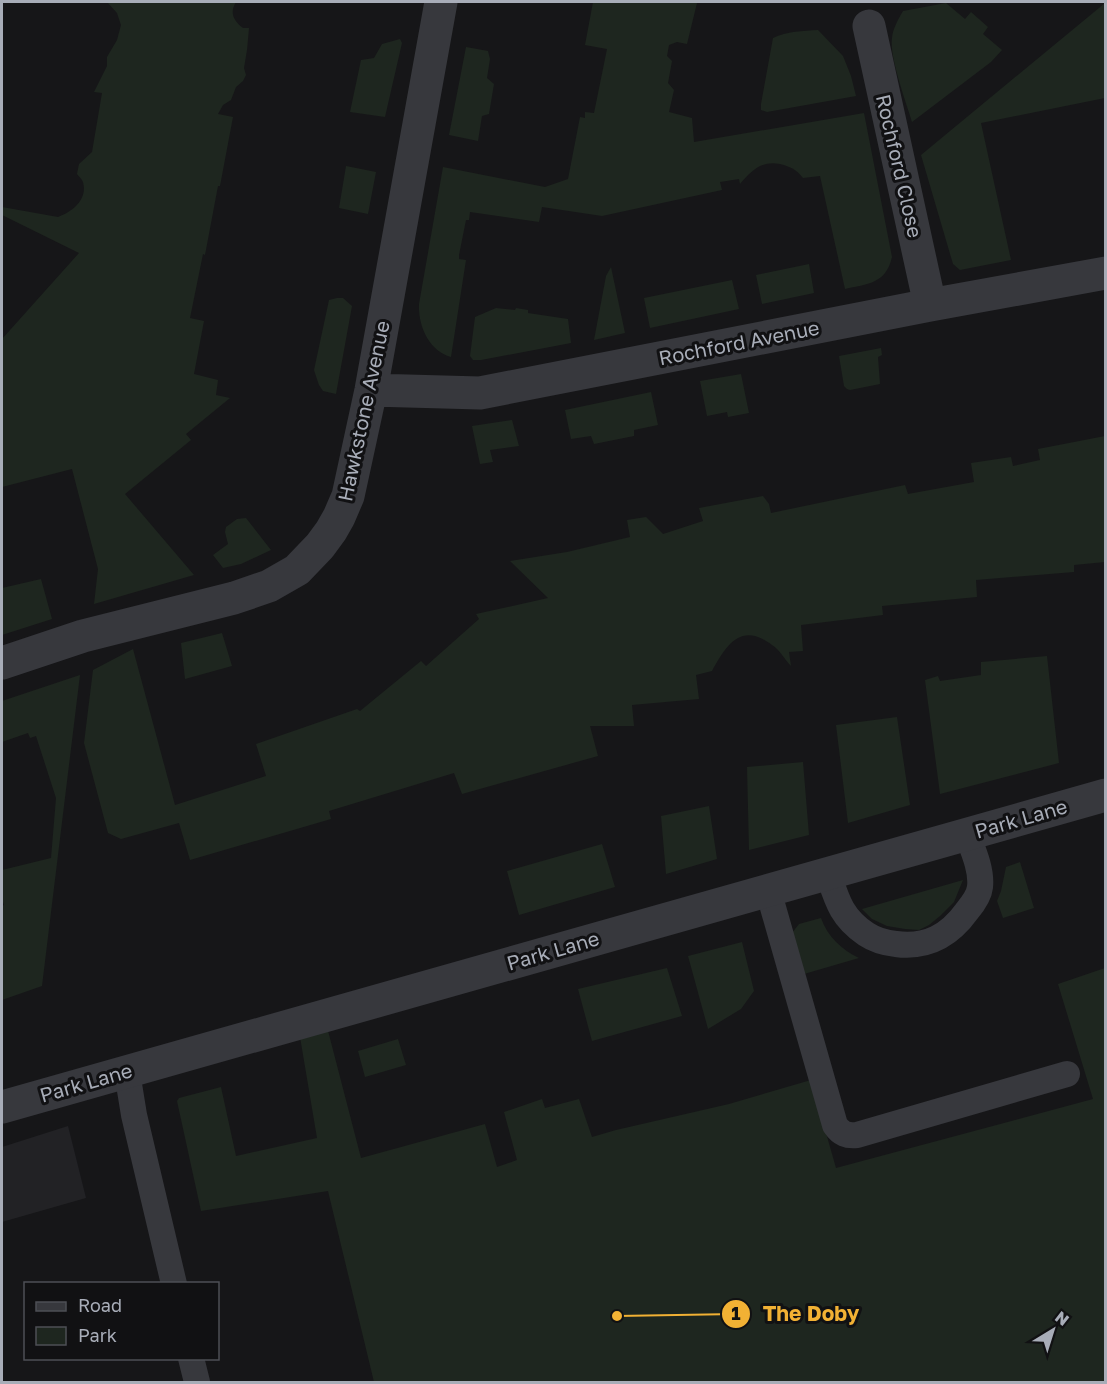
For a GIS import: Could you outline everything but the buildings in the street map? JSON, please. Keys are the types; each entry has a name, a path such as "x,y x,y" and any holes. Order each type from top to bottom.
{"street":[{"name":"Hawkstone Avenue","path":"2,663 83,636 234,598 269,586 297,570 320,546 339,517 348,496 371,390 441,2"},
{"name":"Rochford Close","path":"868,26 930,305"},
{"name":"Rochford Avenue","path":"371,390 480,393 1106,273"},
{"name":"Park Lane","path":"2,1107 1106,795"}],"lane":[{"path":"828,873 841,910 867,935 882,942 911,946 926,943 945,934 960,920 980,890 980,875 967,834"},
{"path":"768,890 839,1131 848,1136 857,1135 1067,1074"},
{"path":"127,1072 134,1115 174,1282"},
{"path":"191,1360 197,1383"}],"shaded area":[{"path":"68,1126 86,1198 2,1222 2,1147"}],"green space":[{"path":"107,2 236,2 233,10 235,20 243,28 249,28 244,68 246,75 236,87 231,100 223,105 218,114 233,117 190,318 204,321 194,374 218,380 216,395 230,398 186,434 191,440 125,494 194,575 94,604 98,569 72,469 2,487 2,339 79,253 2,215 2,207 58,217 69,212 81,200 84,188 77,174 79,164 92,152 102,93 94,92 107,66 107,57 117,40 121,25 117,13"},
{"path":"593,2 697,3 687,44 677,42 669,45 667,56 672,61 668,83 674,90 669,112 692,118 694,142 864,113 892,257 885,273 874,281 845,289 820,176 803,178 793,169 774,163 762,165 740,184 739,179 720,182 722,190 602,216 542,207 539,222 470,212 469,220 466,220 459,255 459,259 466,260 451,357 437,349 423,329 419,304 443,167 545,187 568,179 580,117 585,118 585,112 594,113 607,49 585,45"},
{"path":"946,3 965,19 971,12 988,27 983,34 1002,50 991,62 912,122 893,56 893,31 903,11"},
{"path":"1105,3 1105,98 981,123 1011,260 960,270 953,264 921,155"},
{"path":"818,30 843,56 856,96 767,112 761,110 773,38 789,33"},
{"path":"400,39 402,43 385,117 350,112 361,60 374,58 382,44"},
{"path":"466,47 488,51 490,59 487,78 494,84 489,114 482,116 478,141 449,135"},
{"path":"346,166 376,172 368,214 339,208"},
{"path":"809,264 814,293 762,304 756,275"},
{"path":"611,267 625,333 594,340 606,276"},
{"path":"732,280 739,309 650,328 644,298"},
{"path":"343,298 352,306 336,394 323,391 314,370 329,300"},
{"path":"496,308 515,310 516,308 528,310 528,313 568,319 571,343 473,360 470,356 475,317"},
{"path":"881,348 882,355 878,357 880,384 847,389 844,386 839,356"},
{"path":"741,374 749,413 728,417 727,412 707,416 700,381"},
{"path":"651,392 658,425 634,430 634,436 594,444 591,436 571,439 565,410"},
{"path":"512,420 519,446 490,450 493,462 480,464 472,426"},
{"path":"1105,436 1105,562 1074,565 1074,572 976,580 977,597 882,606 883,615 801,625 803,651 789,652 791,666 772,645 761,638 743,636 729,645 712,671 696,675 699,699 632,705 634,726 590,726 598,756 462,794 454,773 329,811 331,819 190,860 179,823 121,839 108,833 84,743 93,670 133,649 175,805 266,776 256,744 357,709 360,711 421,661 426,666 479,619 476,614 548,598 510,561 567,552 630,537 627,520 646,517 663,534 703,521 699,508 763,496 769,504 771,513 905,485 908,494 974,482 971,463 1011,457 1013,466 1040,460 1038,449"},
{"path":"246,518 271,550 241,564 223,568 213,555 228,544 226,527 237,519"},
{"path":"41,579 52,619 2,635 2,588"},
{"path":"222,633 232,666 185,679 181,643"},
{"path":"1047,656 1059,763 940,794 925,680 938,676 940,681 981,675 981,662"},
{"path":"80,675 42,986 2,1000 2,906 4,905 2,870 51,858 56,798 36,736 30,738 28,733 2,742 2,701"},
{"path":"897,717 910,805 848,823 836,725"},
{"path":"803,762 809,835 749,850 747,767"},
{"path":"709,806 717,859 666,874 661,816"},
{"path":"602,844 615,887 519,915 507,871"},
{"path":"1020,862 1034,908 1003,918 997,901 1006,867"},
{"path":"963,880 954,902 929,925 919,930 887,926 872,919 862,909"},
{"path":"821,918 827,931 836,942 859,958 804,974 792,933 799,924"},
{"path":"742,942 754,991 741,1009 708,1029 688,956"},
{"path":"667,968 682,1016 592,1041 578,989"},
{"path":"1105,968 1105,1382 374,1382 328,1191 201,1211 177,1101 179,1098 221,1087 236,1156 317,1138 299,1031 326,1023 361,1158 485,1124 497,1167 517,1160 504,1112 542,1099 545,1108 579,1099 592,1137 729,1104 811,1080 836,1168 1093,1099 1058,984"},
{"path":"398,1039 406,1065 365,1077 358,1051"}],"place":[{"name":"The Doby","path":"617,1316"}]}
